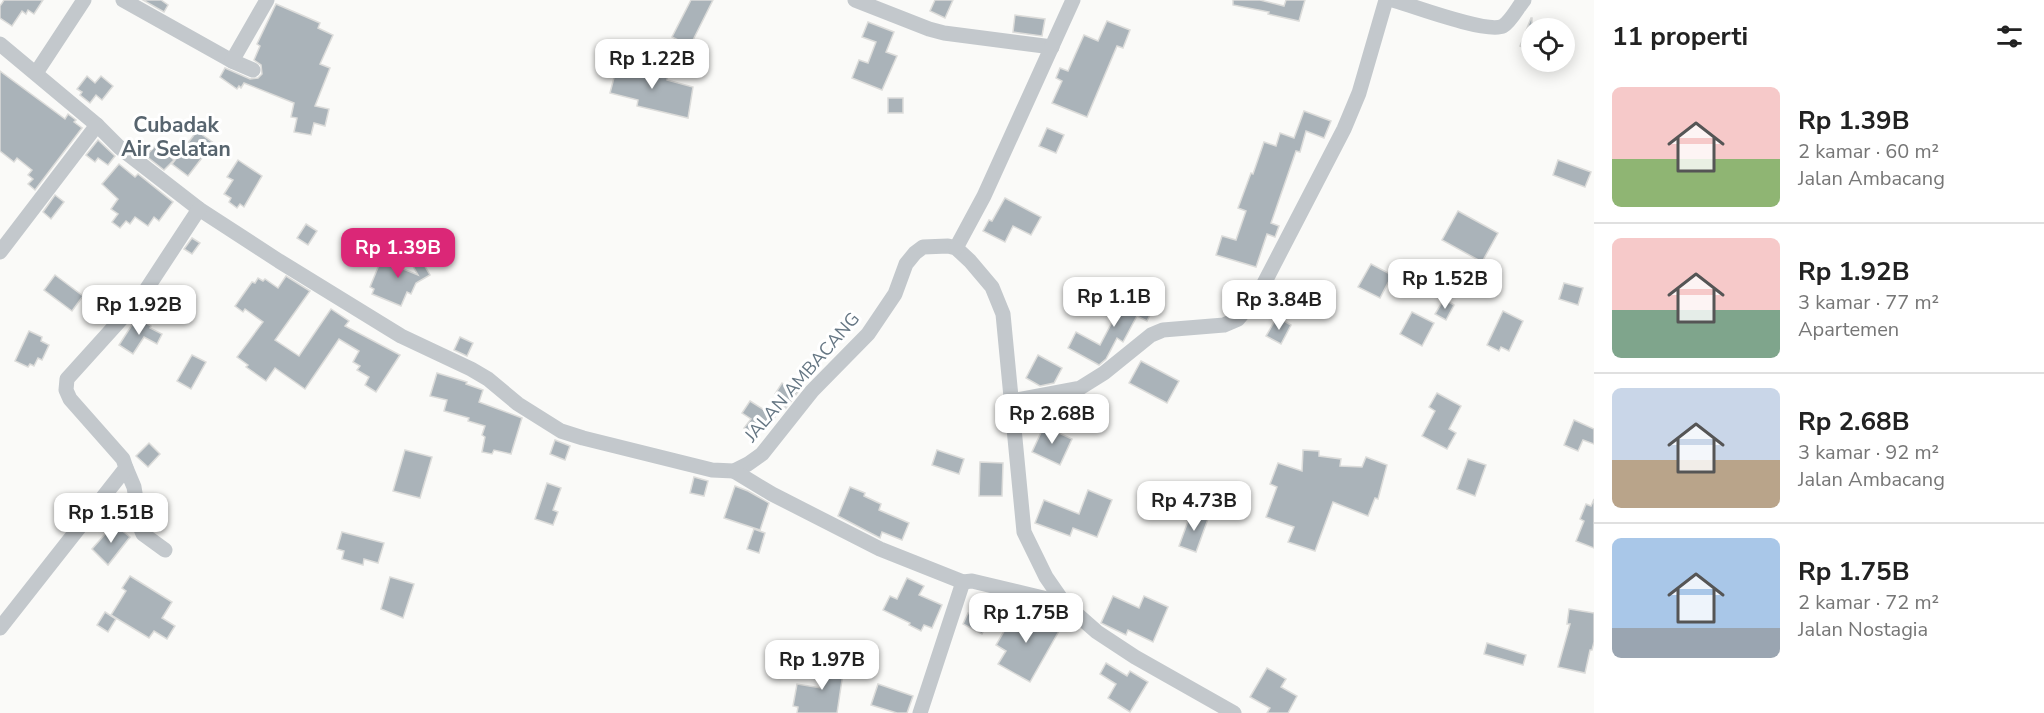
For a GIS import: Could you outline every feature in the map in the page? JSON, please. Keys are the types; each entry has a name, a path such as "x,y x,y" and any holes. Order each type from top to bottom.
{"street":[{"path":"36,73 84,0"},
{"path":"123,0 232,61 253,70"},
{"path":"232,61 267,0"},
{"path":"855,0 944,33 1052,47"},
{"path":"1073,0 984,196 956,248 992,287 1003,314 1024,532 1046,577 1064,603 1097,632 1125,651 1233,713"},
{"path":"1011,401 1080,388 1104,373 1151,335 1163,330 1224,325 1238,320 1258,294 1344,129 1359,93 1386,0"},
{"path":"1393,0 1475,25 1495,28 1504,25 1524,0"},
{"path":"0,44 97,125 119,147 199,209 402,336 488,379 518,404 561,431 665,460 712,470 734,471 772,494 880,549 963,582 972,581 1064,603"},
{"path":"0,252 97,125"},
{"path":"165,550 143,534 134,487 123,459 70,399 65,384 142,296 199,209"},
{"name":"JALAN AMBACANG","path":"734,471 762,454 812,391 868,334 895,294 906,264 915,253 923,247 956,248"},
{"path":"0,628 126,468"},
{"path":"920,713 963,582"}],"building":[{"path":"4,0 43,0 34,14 28,10 26,14 22,11 12,26 0,18 0,6"},
{"path":"143,0 161,0 168,5 164,12"},
{"path":"691,0 713,0 690,46 672,37"},
{"path":"935,0 953,0 945,18 930,11"},
{"path":"1233,0 1260,0 1284,6 1286,0 1305,0 1299,21 1233,5"},
{"path":"276,4 320,23 318,28 333,35 320,64 330,68 315,106 329,109 325,126 314,123 311,135 294,132 297,118 291,117 294,103 244,83 241,88 239,86 237,89 220,77 225,68 250,79 258,78 262,74 261,65 254,60 260,46 257,44"},
{"path":"1015,15 1045,19 1042,36 1013,32"},
{"path":"1107,21 1130,30 1123,48 1117,46 1087,117 1052,103 1062,81 1056,78 1060,68 1068,71 1084,35 1098,41"},
{"path":"868,22 894,32 886,52 897,56 882,90 852,78 859,60 868,63 876,42 862,37"},
{"path":"618,62 652,71 654,66 669,70 667,80 693,87 688,118 637,106 638,100 610,93"},
{"path":"0,71 65,119 68,114 82,128 35,190 28,184 33,179 28,175 32,170 17,158 14,162 0,151"},
{"path":"87,76 95,83 101,76 113,86 102,100 96,95 90,103 80,95 82,92 77,89"},
{"path":"888,98 903,98 903,113 888,113"},
{"path":"1304,111 1331,121 1324,138 1306,131 1300,152 1296,151 1271,223 1279,226 1275,237 1267,234 1256,267 1216,255 1222,236 1236,240 1246,211 1238,208 1264,142 1276,146 1280,133 1294,138"},
{"path":"1047,128 1064,135 1056,153 1039,146"},
{"path":"197,131 215,144 188,176 172,164"},
{"path":"98,140 115,156 108,165 98,158 95,162 86,155"},
{"path":"157,144 174,160 164,170 146,156"},
{"path":"238,160 262,176 244,207 240,204 237,208 229,202 231,198 224,194 233,180 227,177"},
{"path":"1558,160 1591,172 1585,187 1553,175"},
{"path":"119,164 135,177 138,174 173,202 159,221 154,217 148,226 135,217 130,224 126,221 120,228 112,222 118,214 111,209 118,199 102,184"},
{"path":"55,195 64,202 51,219 43,212"},
{"path":"1005,198 1041,217 1031,235 1013,226 1005,242 983,231 989,220 992,221"},
{"path":"1458,211 1498,233 1482,262 1442,240"},
{"path":"306,224 317,231 308,245 297,238"},
{"path":"192,238 200,243 192,254 184,249"},
{"path":"415,249 430,275 416,283 411,294 407,292 401,306 372,294 374,289 370,287 381,260 418,275 406,254"},
{"path":"1371,264 1392,275 1380,298 1358,287"},
{"path":"55,275 83,296 72,311 44,290"},
{"path":"286,276 310,291 275,340 299,356 331,309 349,321 345,326 400,355 376,392 365,385 369,377 357,370 360,366 353,362 359,351 339,339 305,389 275,368 266,381 246,367 248,365 237,357 263,322 245,309 243,312 235,306 252,282 255,283 258,278 263,281 265,279 278,288"},
{"path":"1564,283 1583,288 1578,305 1559,299"},
{"path":"1123,288 1155,305 1147,321 1137,316 1123,342 1117,338 1106,359 1099,365 1068,348 1076,332 1100,345 1120,307 1114,304"},
{"path":"1444,299 1454,305 1446,320 1435,314"},
{"path":"1503,311 1523,321 1509,351 1501,347 1499,351 1487,345"},
{"path":"1412,312 1434,323 1422,346 1400,334"},
{"path":"137,317 162,334 157,344 144,337 133,354 119,345"},
{"path":"1277,317 1291,325 1281,344 1266,336"},
{"path":"29,331 42,337 41,341 49,345 42,360 38,358 34,366 30,364 28,367 15,361"},
{"path":"460,337 473,343 467,356 454,350"},
{"path":"192,355 206,362 191,389 177,381"},
{"path":"1038,355 1062,368 1054,383 1040,386 1026,378"},
{"path":"1141,361 1179,381 1167,403 1129,383"},
{"path":"437,373 467,382 466,384 483,390 479,402 522,418 511,454 494,450 492,454 482,452 485,437 482,435 485,426 468,421 469,418 444,411 447,400 430,396"},
{"path":"791,381 801,388 786,408 777,402 780,397 775,394 782,383 787,387"},
{"path":"1437,393 1461,406 1449,429 1456,433 1447,449 1422,436 1435,411 1429,407"},
{"path":"750,401 775,417 769,427 763,426 756,436 744,428 751,419 742,413"},
{"path":"1047,404 1051,406 1041,428 1023,420 1024,409 1028,411 1030,407"},
{"path":"1574,420 1594,429 1594,444 1583,440 1578,451 1564,445"},
{"path":"1044,426 1072,439 1060,465 1032,452"},
{"path":"555,440 570,446 565,460 550,454"},
{"path":"149,443 160,454 148,467 136,456"},
{"path":"405,450 432,457 420,498 393,491"},
{"path":"937,450 964,459 959,474 932,465"},
{"path":"1303,450 1319,451 1319,456 1341,459 1340,466 1362,467 1366,457 1387,465 1378,499 1375,498 1368,516 1333,502 1315,551 1288,542 1294,527 1266,517 1277,487 1270,484 1278,463 1302,471"},
{"path":"1468,459 1486,465 1475,496 1457,489"},
{"path":"980,462 1003,463 1002,496 979,496"},
{"path":"694,477 708,481 704,496 690,493"},
{"path":"547,483 561,488 553,510 558,512 553,525 535,519"},
{"path":"735,486 769,503 760,530 724,518"},
{"path":"850,487 865,493 864,496 881,504 879,510 909,523 902,540 882,532 880,538 838,516"},
{"path":"1088,490 1112,500 1097,537 1073,528 1070,536 1035,523 1044,500 1079,514"},
{"path":"1594,499 1594,548 1576,541 1584,521 1580,519 1586,504 1591,506"},
{"path":"1191,513 1208,519 1196,552 1179,546"},
{"path":"114,524 130,537 108,565 92,549"},
{"path":"754,529 765,533 759,553 747,549"},
{"path":"342,532 384,543 378,563 364,559 363,565 342,559 344,551 337,549"},
{"path":"130,576 172,602 162,618 175,626 167,639 154,631 149,638 111,615 126,591 122,588"},
{"path":"390,577 414,584 403,618 381,609"},
{"path":"907,578 924,586 919,595 942,605 932,628 924,625 921,631 883,610 890,596 897,599"},
{"path":"1113,596 1139,608 1144,596 1168,607 1153,642 1128,630 1126,635 1101,623"},
{"path":"980,603 994,609 982,634 963,624 968,613 973,616"},
{"path":"1018,607 1059,631 1030,682 998,664 1006,651 996,645"},
{"path":"1569,609 1594,613 1594,642 1585,673 1558,667 1570,624 1567,624"},
{"path":"105,612 116,619 108,632 97,625"},
{"path":"1487,643 1526,655 1523,665 1484,654"},
{"path":"825,658 845,660 837,713 797,713 798,707 793,706 797,684 821,688"},
{"path":"1106,663 1127,676 1130,671 1148,682 1130,712 1108,698 1116,684 1100,674"},
{"path":"1267,668 1286,679 1281,687 1297,696 1288,713 1267,713 1270,708 1250,697"},
{"path":"878,684 913,696 907,713 897,713 871,705"}],"district":[{"name":"Cubadak Air Selatan","path":"176,137"}]}
